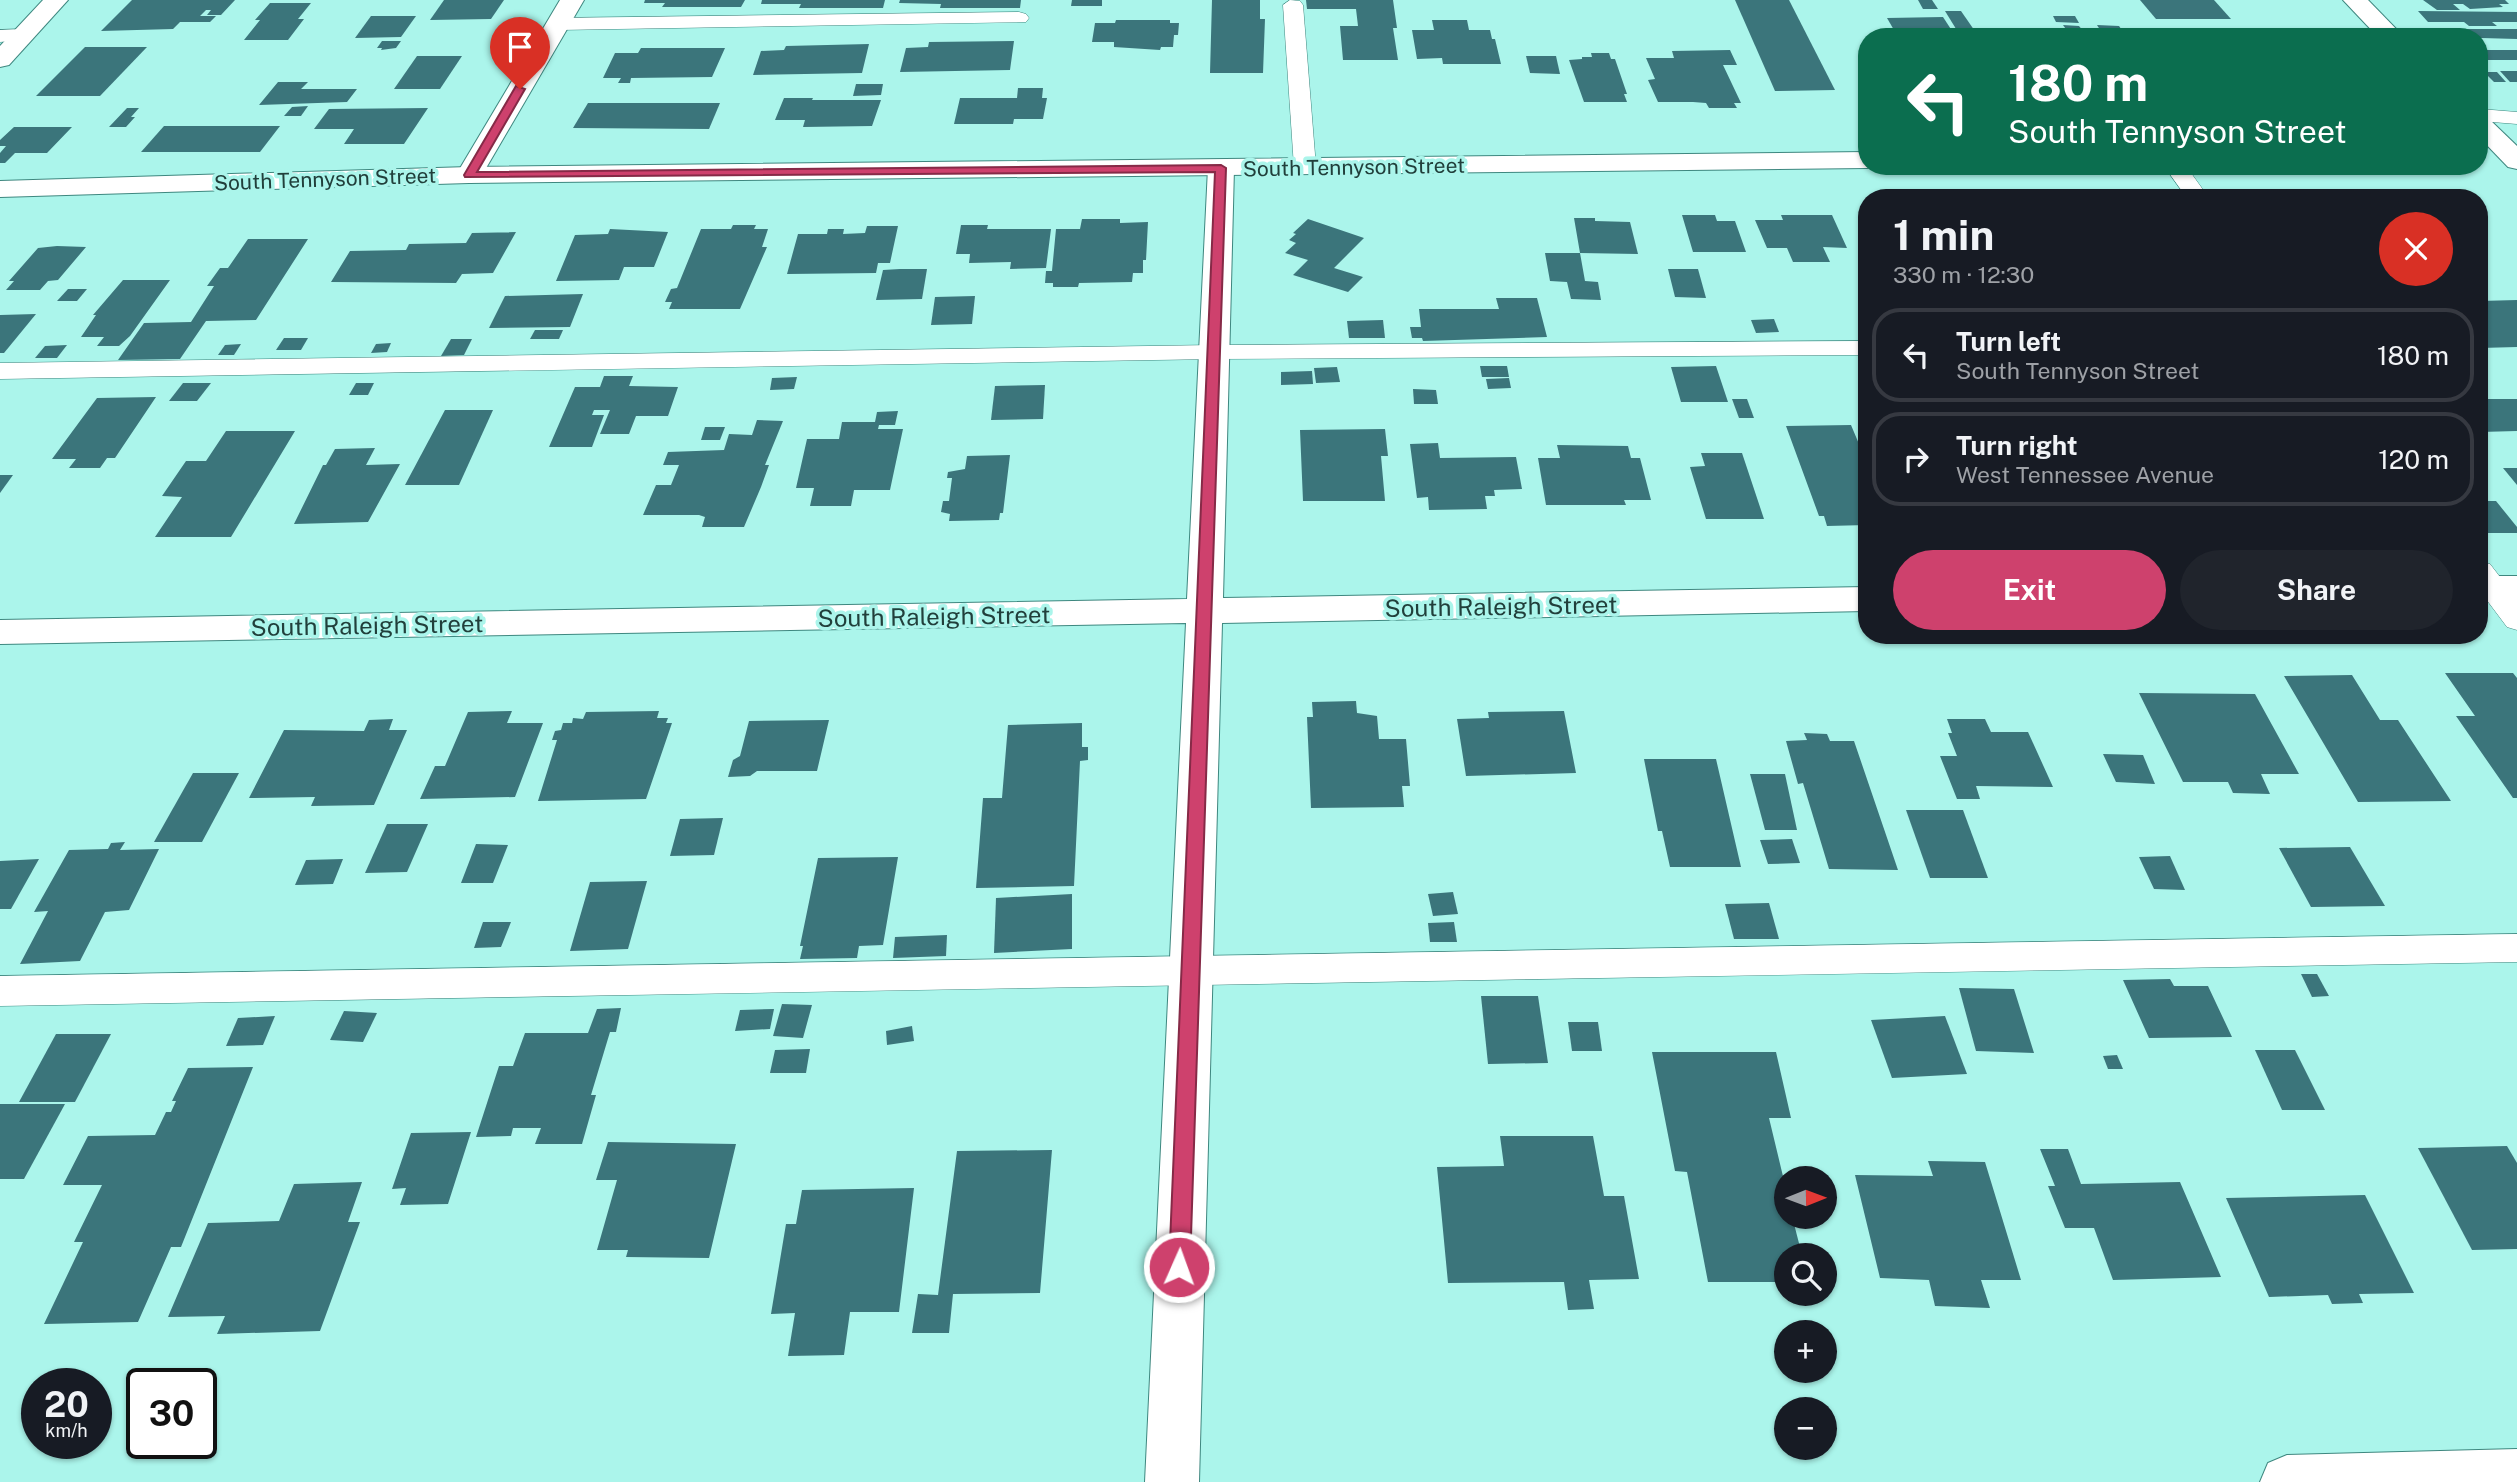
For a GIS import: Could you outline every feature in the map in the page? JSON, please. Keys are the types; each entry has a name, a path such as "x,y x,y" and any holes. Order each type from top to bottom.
{"street":[{"path":"0,61 12,35 56,0"},
{"path":"469,175 572,0"},
{"path":"2355,0 2383,28"},
{"path":"2488,132 2513,156"},
{"path":"2488,153 2513,156"},
{"name":"South Tennyson Street","path":"0,189 469,175 1858,160"},
{"path":"1172,1482 1221,168"},
{"name":"South Raleigh Street","path":"0,632 1858,599"},
{"path":"2287,1482 2517,1476"}],"lane":[{"path":"1293,5 1305,167"},
{"path":"558,24 1019,18"},
{"path":"2488,116 2517,118"},
{"path":"0,371 1214,352 1858,348"},
{"path":"2492,584 2517,620"},
{"path":"0,991 2517,948"}],"building":[{"path":"132,0 235,0 221,15 207,15 211,10 206,10 200,16 216,16 210,22 180,22 173,29 101,31"},
{"path":"444,0 504,0 491,19 430,20"},
{"path":"645,0 745,0 741,7 662,7 665,3 644,3"},
{"path":"762,0 885,0 883,8 799,8 801,4 761,4"},
{"path":"900,0 1021,0 1020,8 940,8 941,4 899,3"},
{"path":"1072,0 1102,0 1102,6 1071,6"},
{"path":"1212,0 1260,0 1260,19 1265,19 1263,73 1210,73"},
{"path":"1306,0 1393,0 1397,28 1393,28 1398,60 1343,60 1340,26 1358,26 1356,9 1307,9"},
{"path":"1735,0 1789,0 1835,90 1775,91"},
{"path":"1918,0 1932,0 1938,9 1923,9"},
{"path":"2140,0 2214,0 2231,19 2156,19"},
{"path":"2423,0 2505,0 2509,4 2499,4 2503,7 2470,9 2463,4 2453,4 2460,10 2437,10"},
{"path":"270,3 311,3 298,19 304,19 288,40 244,40 260,20 255,20"},
{"path":"1945,11 1961,11 1973,28 1955,28"},
{"path":"2418,11 2517,12 2517,22 2492,22 2497,26 2469,26 2464,22 2428,22"},
{"path":"371,16 416,16 401,37 355,38"},
{"path":"2053,16 2075,16 2079,23 2056,22"},
{"path":"1943,17 1950,28 1893,28 1887,18"},
{"path":"1116,20 1170,20 1170,23 1179,23 1178,35 1174,35 1173,47 1161,47 1160,50 1114,47 1114,42 1092,42 1095,23 1115,23"},
{"path":"1432,20 1467,20 1469,30 1490,30 1501,64 1443,64 1442,58 1417,59 1412,30 1434,30"},
{"path":"2063,25 2081,28 2065,28"},
{"path":"2097,25 2120,28 2099,28"},
{"path":"2488,29 2517,29 2517,39 2488,38"},
{"path":"382,41 401,41 396,48 381,50 382,48 377,48"},
{"path":"1014,41 1010,70 900,72 906,48 928,47 929,42"},
{"path":"869,44 862,73 753,75 761,51 784,50 786,46"},
{"path":"85,47 147,47 100,96 36,96"},
{"path":"641,48 725,48 712,77 631,78 630,83 618,83 621,78 603,78 615,53 638,53"},
{"path":"1730,50 1737,65 1723,65 1741,103 1734,103 1737,108 1709,108 1706,103 1693,102 1658,102 1648,80 1655,79 1646,58 1674,58 1672,51"},
{"path":"2488,50 2517,50 2517,60 2488,60"},
{"path":"1591,53 1609,53 1611,59 1615,59 1627,94 1624,94 1627,102 1584,102 1569,60 1592,57"},
{"path":"417,56 462,56 440,89 394,89"},
{"path":"1526,56 1556,56 1560,74 1530,73"},
{"path":"2500,71 2517,71 2517,82 2510,82"},
{"path":"2488,72 2497,72 2506,82 2494,82"},
{"path":"278,82 308,82 301,89 357,89 347,102 259,105"},
{"path":"856,84 883,84 881,95 853,96"},
{"path":"1018,88 1043,88 1042,98 1047,98 1043,119 1014,119 1013,124 954,124 960,98 1017,98"},
{"path":"784,98 881,100 872,126 803,127 805,120 775,120"},
{"path":"588,103 720,103 709,129 573,128"},
{"path":"308,106 301,116 284,116 292,107"},
{"path":"127,108 139,108 126,127 109,127"},
{"path":"428,108 404,144 344,144 354,129 314,129 329,109"},
{"path":"164,126 280,126 260,152 141,152"},
{"path":"14,127 72,127 47,153 15,153 5,163 0,163 0,153 6,146 0,146 0,140"},
{"path":"1682,215 1715,215 1717,221 1735,221 1746,252 1693,252"},
{"path":"1781,215 1832,215 1847,248 1823,247 1830,262 1793,262 1787,248 1767,248 1755,220 1783,220"},
{"path":"1574,218 1630,222 1638,254 1580,253"},
{"path":"1082,219 1120,219 1120,223 1148,222 1143,273 1133,273 1132,282 1079,283 1078,287 1053,287 1053,283 1045,283 1046,271 1052,271 1056,229 1080,229"},
{"path":"1308,219 1364,238 1334,268 1363,277 1348,292 1293,275 1308,260 1285,253 1296,243 1289,240 1296,234 1293,233"},
{"path":"733,225 756,225 754,229 768,229 762,247 767,247 740,309 669,309 672,302 665,302 671,289 677,288 701,229 731,229"},
{"path":"961,225 988,225 987,229 1051,229 1046,268 1010,269 1011,262 969,263 970,254 956,254"},
{"path":"867,226 898,226 890,263 878,263 876,273 787,274 798,234 827,234 828,229 844,229 843,234 865,233"},
{"path":"610,229 668,232 654,267 624,267 619,280 556,281 575,235 608,234"},
{"path":"516,232 493,273 462,274 456,283 331,282 350,251 406,250 409,244 466,243 472,233"},
{"path":"248,239 308,239 256,320 206,321 180,359 118,360 144,323 191,322 214,286 207,286 220,268 228,268"},
{"path":"86,247 58,280 48,281 40,290 6,290 14,281 9,281 38,248"},
{"path":"1545,253 1580,253 1585,281 1598,282 1601,300 1571,299 1567,282 1550,281"},
{"path":"927,269 922,299 876,300 883,270"},
{"path":"1668,269 1698,269 1706,298 1675,297"},
{"path":"123,280 170,280 130,336 119,346 97,346 104,337 81,337 96,315 93,315"},
{"path":"68,289 87,289 77,301 57,301"},
{"path":"583,294 570,327 489,328 505,296"},
{"path":"975,296 972,324 931,325 935,297"},
{"path":"1496,298 1537,298 1547,337 1423,341 1422,338 1412,338 1410,327 1421,327 1419,309 1499,309"},
{"path":"2517,300 2517,347 2488,348 2488,301"},
{"path":"36,314 4,353 0,353 0,315"},
{"path":"1774,319 1779,332 1756,333 1751,320"},
{"path":"1383,320 1385,338 1349,338 1347,321"},
{"path":"535,330 563,330 559,339 530,339"},
{"path":"284,338 308,338 301,350 276,350"},
{"path":"451,339 472,339 464,355 441,356"},
{"path":"391,343 387,352 371,353 376,344"},
{"path":"241,344 234,355 218,355 225,345"},
{"path":"67,345 57,358 35,358 45,346"},
{"path":"1480,366 1507,366 1509,377 1482,377"},
{"path":"1716,366 1728,402 1681,402 1671,367"},
{"path":"1337,367 1340,382 1316,383 1314,368"},
{"path":"1312,371 1313,384 1281,385 1281,372"},
{"path":"604,376 633,376 629,386 678,387 668,416 636,416 629,434 600,434 610,410 594,410 592,415 604,415 592,447 549,447 575,387 600,387"},
{"path":"797,377 794,389 770,390 772,378"},
{"path":"1509,378 1511,388 1488,389 1486,379"},
{"path":"183,383 211,383 197,401 169,401"},
{"path":"356,383 374,383 368,395 349,395"},
{"path":"1045,385 1043,419 991,420 995,386"},
{"path":"1413,389 1436,390 1438,404 1414,404"},
{"path":"156,397 115,458 107,458 100,468 69,468 76,459 52,459 97,398"},
{"path":"1732,399 1747,399 1754,418 1739,418"},
{"path":"2488,399 2517,399 2517,431 2488,432"},
{"path":"445,410 493,410 459,485 405,485"},
{"path":"898,411 895,425 879,425 878,429 903,429 890,490 854,490 851,506 810,506 814,488 796,488 807,439 839,439 842,422 875,422 877,412"},
{"path":"757,420 783,421 765,465 769,465 761,487 744,527 702,527 705,517 699,515 643,515 656,485 671,485 679,465 663,465 668,452 724,450 729,434 752,435"},
{"path":"1851,425 1858,442 1858,525 1827,526 1824,516 1819,516 1786,426"},
{"path":"705,427 725,427 720,440 701,440"},
{"path":"1385,429 1388,456 1381,456 1385,501 1303,501 1300,430"},
{"path":"226,431 295,431 231,537 155,537 182,497 162,496 186,461 206,461"},
{"path":"1438,443 1440,458 1516,457 1522,489 1494,490 1495,496 1485,496 1487,509 1429,510 1428,497 1417,498 1410,444"},
{"path":"1557,445 1628,446 1631,458 1640,458 1651,500 1624,500 1626,505 1546,505 1538,458 1560,458"},
{"path":"375,448 366,465 400,464 368,522 294,524 323,465 326,465 335,449"},
{"path":"1701,453 1742,453 1764,519 1706,519 1690,467 1705,466"},
{"path":"1010,455 1003,513 1000,513 999,520 949,521 950,514 941,512 943,501 949,501 952,478 947,478 948,472 965,469 967,456"},
{"path":"2503,468 2517,468 2517,485"},
{"path":"0,475 13,475 0,493"},
{"path":"2488,501 2496,501 2517,527 2517,533 2488,533"},
{"path":"2445,673 2513,673 2517,678 2517,798 2513,798 2456,716 2475,716"},
{"path":"2352,675 2380,720 2398,720 2451,801 2358,802 2284,676"},
{"path":"2139,693 2255,694 2299,774 2261,774 2270,794 2233,793 2228,782 2183,782"},
{"path":"1356,701 1357,713 1377,716 1379,739 1406,739 1410,786 1402,786 1404,807 1311,808 1307,717 1313,717 1312,702"},
{"path":"512,711 507,723 543,723 515,797 420,799 435,766 445,766 468,712"},
{"path":"659,711 657,718 668,718 666,723 672,723 646,799 538,801 557,740 552,740 555,731 561,730 563,723 572,723 573,718 583,719 586,712"},
{"path":"1564,711 1576,773 1466,776 1457,719 1489,718 1488,712"},
{"path":"393,719 389,730 407,730 374,805 311,806 315,797 249,798 284,730 364,731 369,720"},
{"path":"1947,719 1985,719 1991,732 2028,732 2053,787 1976,786 1980,799 1957,799 1940,756 1957,756 1948,733 1952,733"},
{"path":"829,720 817,771 757,771 750,776 728,777 733,760 740,756 749,721"},
{"path":"1082,723 1082,747 1088,747 1088,760 1080,761 1074,886 976,888 983,798 1002,798 1008,725"},
{"path":"1804,733 1827,734 1830,741 1854,741 1898,870 1829,869 1803,783 1798,784 1786,741 1807,740"},
{"path":"2103,754 2143,755 2155,784 2116,782"},
{"path":"1644,759 1716,759 1741,867 1670,867 1662,831 1658,831"},
{"path":"193,773 239,773 202,842 154,842"},
{"path":"1750,774 1785,774 1797,830 1765,830"},
{"path":"1906,810 1963,810 1988,878 1930,878"},
{"path":"723,818 714,855 670,856 680,819"},
{"path":"387,824 428,824 407,872 365,873"},
{"path":"1792,839 1800,863 1768,864 1760,840"},
{"path":"125,842 120,850 159,849 129,910 105,912 80,961 20,964 48,911 34,912 69,850 108,849 111,843"},
{"path":"476,844 508,845 493,883 461,883"},
{"path":"2350,847 2385,906 2311,907 2279,848"},
{"path":"2170,856 2185,890 2154,889 2139,857"},
{"path":"898,857 883,945 859,946 857,958 800,959 803,946 800,946 818,858"},
{"path":"39,859 11,909 0,909 0,861"},
{"path":"343,859 333,884 295,885 306,860"},
{"path":"647,881 628,949 570,951 590,882"},
{"path":"1453,892 1458,914 1433,916 1428,894"},
{"path":"1072,894 1072,949 994,953 996,898"},
{"path":"1769,903 1779,939 1734,939 1725,904"},
{"path":"483,922 511,922 501,947 474,948"},
{"path":"1454,922 1457,942 1430,942 1428,923"},
{"path":"947,935 946,956 893,958 895,937"},
{"path":"2301,974 2317,974 2329,996 2312,997"},
{"path":"2170,979 2174,986 2208,986 2232,1037 2149,1038 2123,980"},
{"path":"1959,988 2014,989 2034,1053 1976,1051"},
{"path":"1481,996 1538,996 1548,1063 1488,1064"},
{"path":"782,1004 812,1005 803,1038 773,1036"},
{"path":"621,1008 616,1032 610,1032 591,1095 596,1095 582,1144 535,1144 541,1128 513,1128 511,1136 476,1137 499,1066 513,1066 525,1033 588,1033 597,1009"},
{"path":"774,1009 770,1029 735,1031 740,1010"},
{"path":"344,1011 377,1013 363,1042 330,1040"},
{"path":"275,1016 263,1045 226,1046 238,1018"},
{"path":"1945,1016 1967,1074 1892,1078 1871,1020"},
{"path":"1568,1022 1598,1022 1602,1051 1572,1051"},
{"path":"912,1026 914,1041 887,1045 886,1031"},
{"path":"56,1034 111,1034 75,1102 19,1102"},
{"path":"810,1049 806,1073 770,1073 775,1050"},
{"path":"2255,1050 2295,1050 2325,1110 2282,1110"},
{"path":"1652,1052 1776,1052 1791,1118 1769,1118 1781,1166 1774,1166 1774,1229 1795,1229 1799,1243 1774,1243 1774,1282 1708,1282 1687,1172 1675,1171"},
{"path":"2117,1055 2123,1069 2108,1069 2103,1056"},
{"path":"253,1067 181,1247 171,1247 138,1322 44,1324 83,1242 74,1242 102,1185 63,1185 88,1136 155,1135 166,1112 171,1112 176,1101 172,1101 188,1068"},
{"path":"0,1104 65,1104 24,1179 0,1179"},
{"path":"471,1132 448,1204 400,1205 406,1188 392,1189 411,1133"},
{"path":"1500,1136 1593,1136 1604,1196 1624,1196 1639,1279 1589,1280 1594,1309 1568,1310 1564,1282 1448,1283 1437,1167 1504,1166"},
{"path":"608,1142 736,1144 709,1258 626,1257 628,1250 597,1250 617,1180 596,1180"},
{"path":"2507,1146 2517,1163 2517,1249 2472,1250 2418,1148"},
{"path":"2040,1149 2068,1149 2081,1184 2180,1182 2221,1277 2113,1280 2094,1228 2065,1228 2048,1186 2055,1186"},
{"path":"1052,1150 1040,1293 953,1294 949,1333 912,1333 918,1294 938,1295 957,1151"},
{"path":"1928,1161 1985,1162 2021,1280 1981,1280 1990,1308 1935,1306 1929,1280 1880,1278 1855,1175 1933,1176"},
{"path":"362,1182 348,1222 360,1222 320,1331 217,1334 225,1316 168,1317 208,1223 279,1221 294,1184"},
{"path":"914,1188 899,1312 850,1312 844,1355 788,1356 795,1313 771,1314 786,1224 796,1224 802,1190"},
{"path":"2365,1195 2414,1293 2359,1294 2363,1303 2332,1304 2328,1295 2269,1297 2226,1198"}],"route":[{"path":"520,89 469,175 1221,168 1179,1267"}]}
